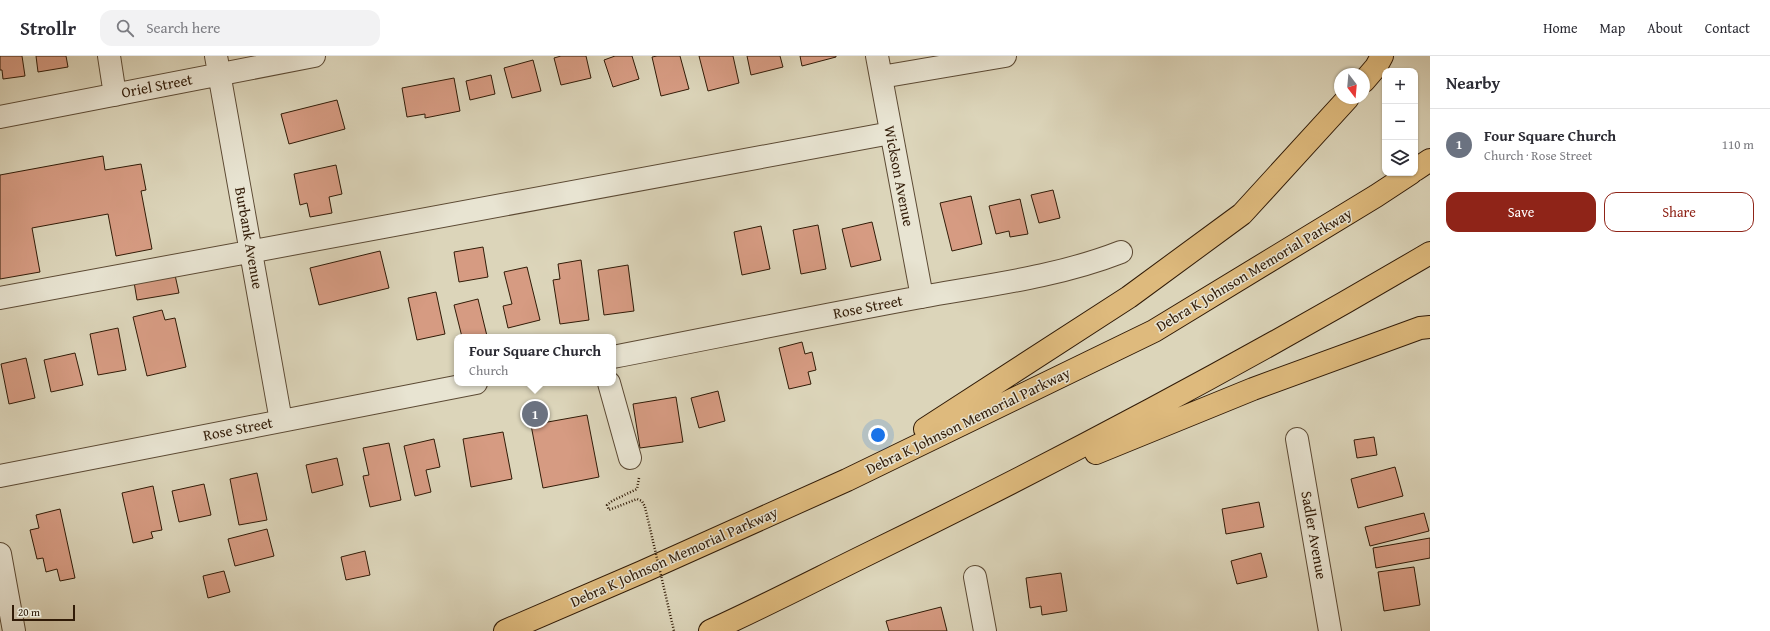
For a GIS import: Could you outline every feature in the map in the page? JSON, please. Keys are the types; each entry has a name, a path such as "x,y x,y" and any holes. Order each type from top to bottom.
{"highway":[{"path":"1370,74 1382,56"},
{"path":"847,480 1129,297 1242,214 1343,104"},
{"path":"1418,168 1430,160"},
{"name":"Debra K Johnson Memorial Parkway","path":"505,631 642,572 847,480 1154,331 1406,176"},
{"path":"710,631 987,496 1187,391 1364,292 1430,253"},
{"path":"987,496 1253,389 1420,328 1430,327"}],"street":[{"path":"109,56 115,95"},
{"name":"Oriel Street","path":"0,117 115,95 218,65 314,56"},
{"path":"879,66 1005,56"},
{"name":"Burbank Avenue","path":"218,65 281,421"},
{"name":"Wickson Avenue","path":"879,66 922,297"},
{"path":"0,298 891,133"},
{"name":"Rose Street","path":"616,356 922,297 1001,284 1090,264 1121,252"},
{"name":"Rose Street","path":"0,476 461,386"},
{"path":"611,386 630,458"},
{"name":"Sadler Avenue","path":"1297,439 1330,631"},
{"path":"0,554 14,631"},
{"path":"975,577 985,631"}],"path":[{"path":"630,458 636,468 639,480 637,489 607,505 609,510 637,499 642,501 645,507 674,631"}],"building":[{"path":"0,56 22,56 25,76 3,79 2,70 0,70"},
{"path":"36,56 66,56 68,67 38,72"},
{"path":"561,56 586,56 591,78 561,85 554,58"},
{"path":"615,56 632,56 639,79 613,87 604,60"},
{"path":"680,56 689,89 661,96 652,57"},
{"path":"699,56 733,56 739,83 708,91"},
{"path":"747,56 780,56 783,67 751,75"},
{"path":"800,56 836,56 836,57 802,66"},
{"path":"533,60 541,91 512,98 504,68"},
{"path":"491,75 495,94 470,100 466,81"},
{"path":"454,78 460,111 425,118 425,114 407,117 402,88"},
{"path":"337,100 345,129 289,144 281,114"},
{"path":"103,156 105,170 141,164 146,190 141,191 152,249 116,256 108,214 32,228 40,272 0,279 0,175"},
{"path":"336,165 342,194 329,197 332,213 310,217 307,203 300,205 294,174"},
{"path":"1053,190 1060,218 1039,223 1031,195"},
{"path":"971,196 982,244 952,251 940,203"},
{"path":"1020,199 1028,234 1010,237 1009,231 996,234 989,206"},
{"path":"872,222 881,260 851,267 842,229"},
{"path":"818,225 826,269 801,274 793,230"},
{"path":"761,226 770,269 742,275 734,232"},
{"path":"483,247 488,277 459,282 454,252"},
{"path":"380,251 389,288 319,305 310,268"},
{"path":"581,260 589,320 560,324 553,280 560,279 558,264"},
{"path":"628,265 634,311 604,315 598,270"},
{"path":"527,267 540,320 508,328 503,306 512,304 504,272"},
{"path":"175,275 179,293 137,300 134,282"},
{"path":"436,292 445,334 417,340 408,298"},
{"path":"478,299 487,334 461,334 454,305"},
{"path":"162,310 165,320 175,318 186,367 147,376 133,317"},
{"path":"118,328 126,370 98,375 90,334"},
{"path":"802,342 805,354 812,352 816,370 808,372 811,384 789,389 779,348"},
{"path":"75,353 83,385 51,392 44,360"},
{"path":"26,358 35,398 9,404 1,364"},
{"path":"718,391 725,421 699,428 691,398"},
{"path":"676,397 683,442 640,448 633,404"},
{"path":"587,415 599,477 543,488 531,425"},
{"path":"503,432 512,479 471,487 463,439"},
{"path":"1374,437 1377,455 1357,458 1354,440"},
{"path":"434,439 440,467 426,470 431,492 415,496 404,446"},
{"path":"389,443 401,500 370,507 363,476 369,475 363,448"},
{"path":"337,458 343,485 312,493 306,465"},
{"path":"1395,467 1403,496 1358,508 1351,479"},
{"path":"257,473 267,520 239,525 230,479"},
{"path":"204,484 211,515 179,522 172,491"},
{"path":"153,486 162,530 151,532 153,538 133,543 122,493"},
{"path":"1259,502 1264,527 1226,534 1222,509"},
{"path":"60,509 75,578 60,581 57,569 46,572 43,558 37,559 30,530 39,528 36,515"},
{"path":"1424,513 1429,531 1370,546 1365,527"},
{"path":"267,529 274,556 235,566 228,539"},
{"path":"1430,538 1430,558 1376,568 1373,548"},
{"path":"365,551 370,575 346,580 341,557"},
{"path":"1261,553 1267,577 1237,584 1231,561"},
{"path":"1414,567 1420,605 1384,611 1378,572"},
{"path":"224,571 230,592 208,598 203,576"},
{"path":"1061,573 1067,611 1042,615 1041,606 1030,608 1026,578"},
{"path":"941,607 947,631 889,631 886,621"}],"place":[{"name":"Four Square Church","path":"535,414"}]}
